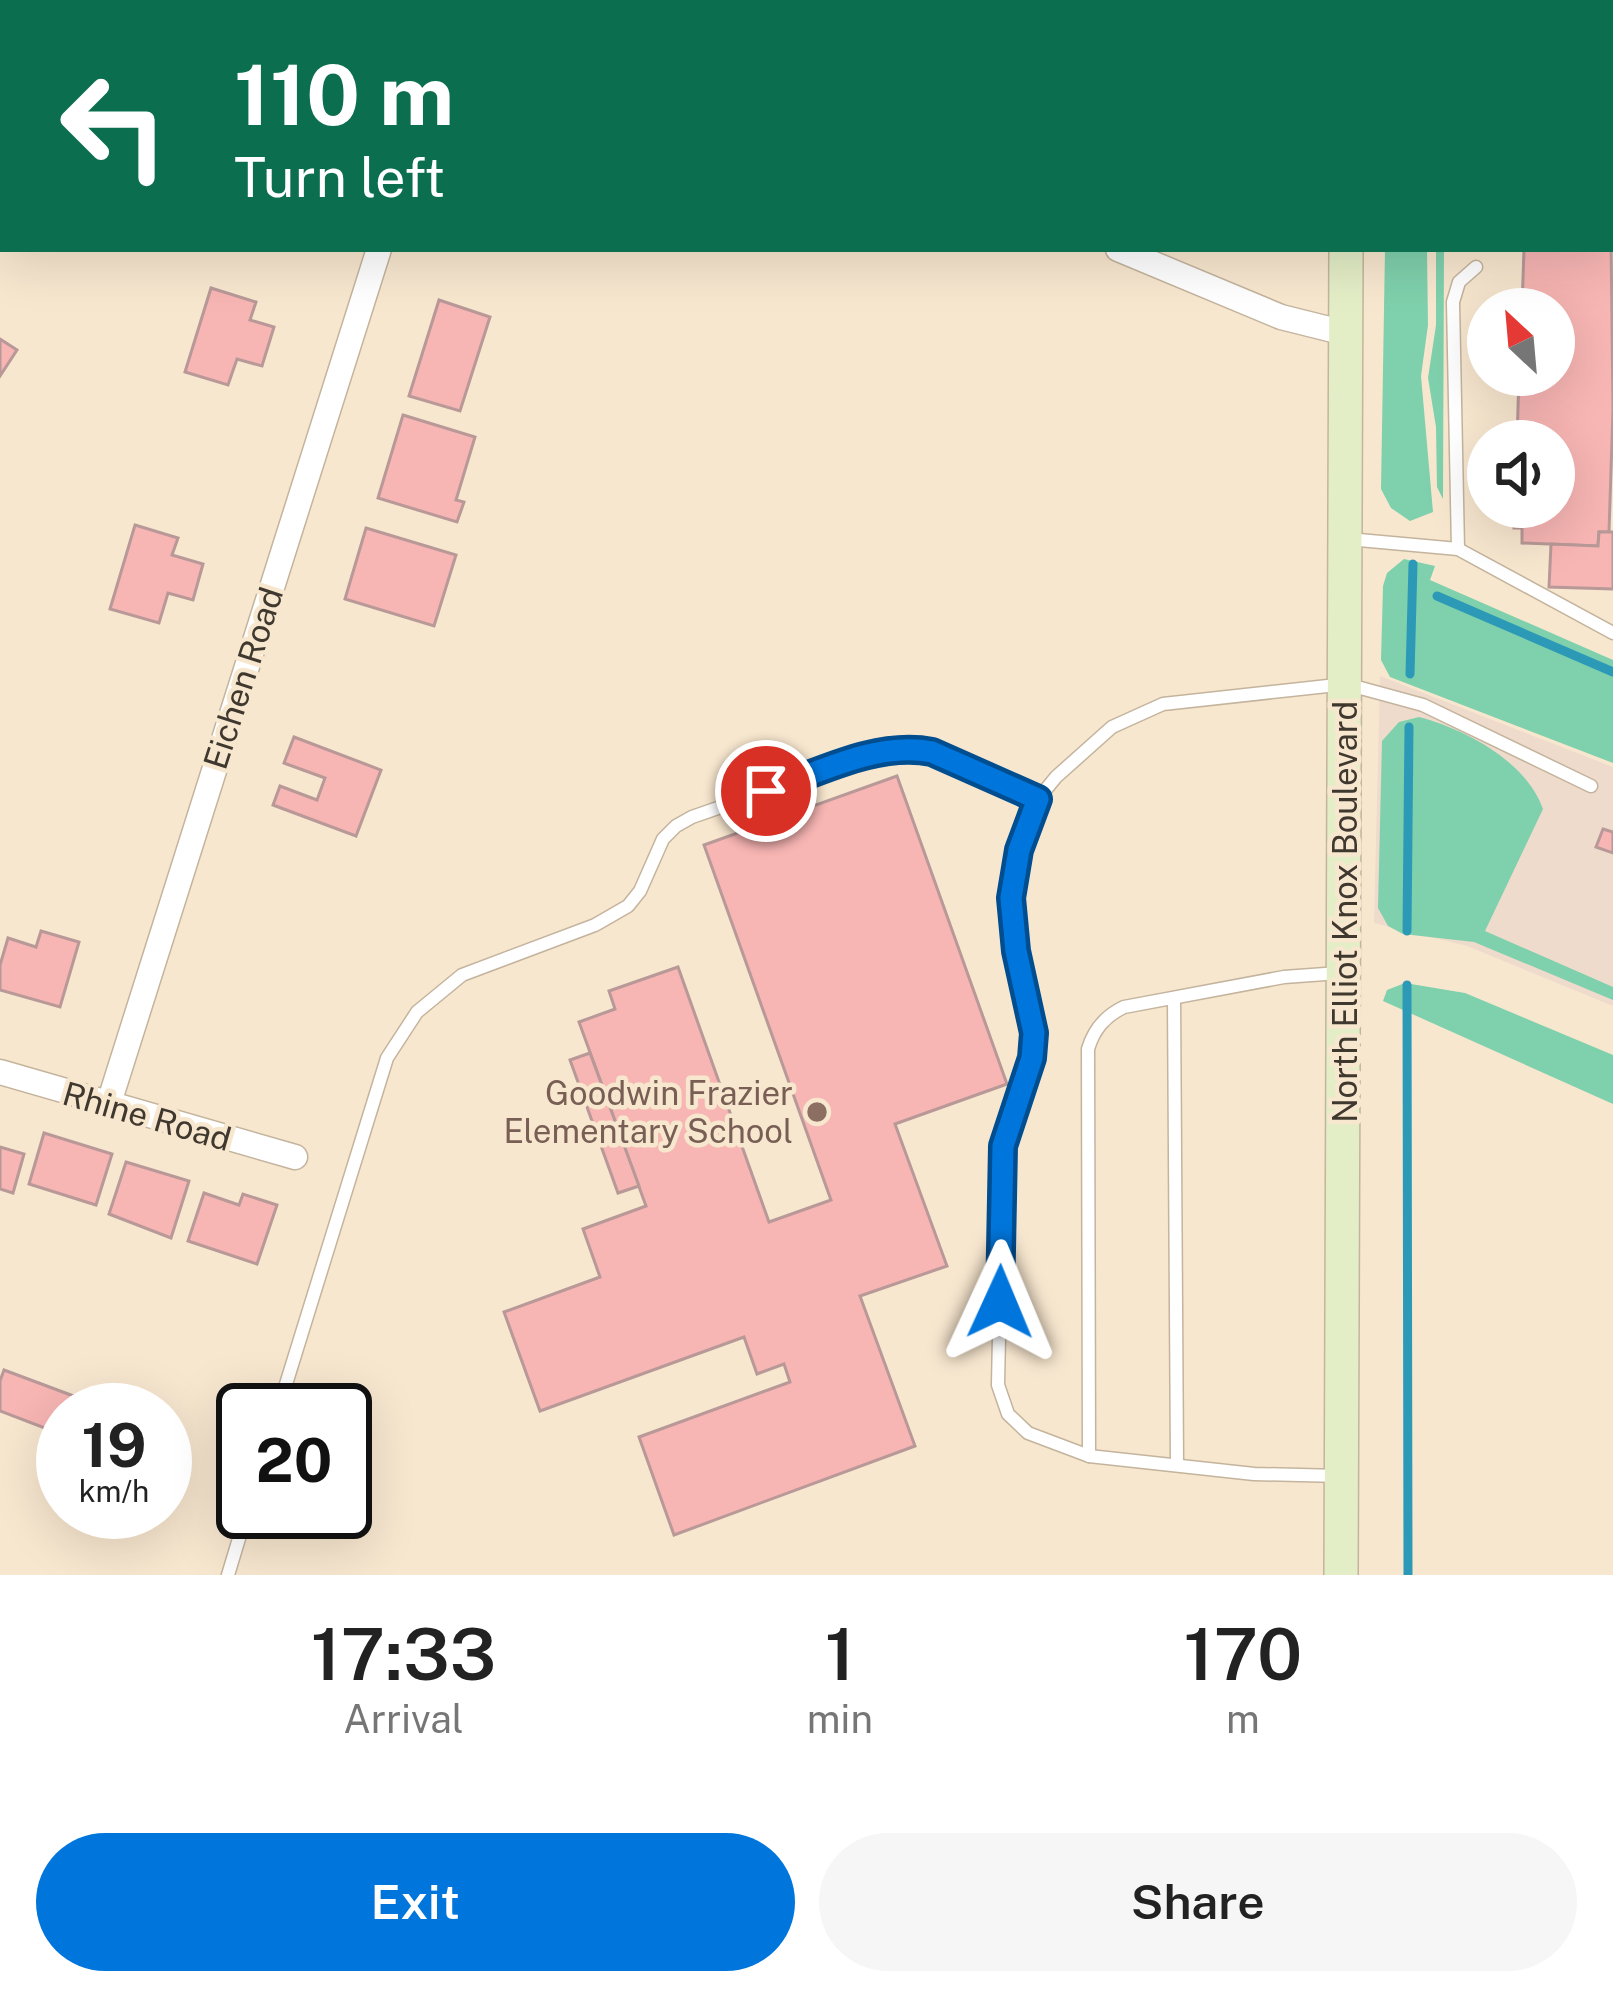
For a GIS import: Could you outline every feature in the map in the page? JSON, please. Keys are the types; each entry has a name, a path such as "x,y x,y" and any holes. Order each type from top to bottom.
{"main road":[{"name":"North Elliot Knox Boulevard","path":"1341,1575 1346,252"}],"street":[{"name":"Eichen Road","path":"108,1106 378,252"},
{"path":"1155,256 1281,317 1345,333"},
{"name":"Rhine Road","path":"0,1072 295,1157"}],"lane":[{"path":"1458,549 1454,302 1459,282 1476,267"},
{"path":"1347,539 1458,549 1613,633"},
{"path":"1341,1476 1254,1474 1089,1456 1028,1432 1008,1414 998,1385 1003,1146 1032,1058 1034,1033 1016,951 1011,898 1019,850 1038,799 1056,777 1112,727 1163,704 1346,685 1423,705 1591,786"},
{"path":"286,1383 386,1058 400,1034 437,993 462,975 612,917 640,891 663,839 692,817 879,752 897,748 932,752 1038,799"},
{"path":"1089,1456 1088,1048 1092,1034 1112,1013 1308,974 1344,973"},
{"path":"1174,998 1177,1463"},
{"path":"227,1575 238,1539"}],"shaded area":[{"path":"1380,676 1613,767 1613,1006 1467,946 1374,923"}],"green space":[{"path":"1385,252 1427,252 1428,325 1421,376 1433,512 1410,521 1391,508 1381,489"},
{"path":"1436,252 1444,252 1443,499 1437,487 1436,427 1428,378 1436,325"},
{"path":"1404,559 1435,566 1430,580 1613,660 1613,763 1390,677 1381,660 1383,586 1387,573"},
{"path":"1419,717 1492,750 1523,776 1543,809 1485,931 1613,987 1613,1000 1474,942 1403,934 1388,926 1378,908 1382,741 1399,722"},
{"path":"1405,983 1465,993 1613,1055 1613,1104 1383,1001 1387,990"}],"building":[{"path":"1524,252 1611,252 1609,532 1599,532 1598,546 1522,543 1522,528 1575,528 1575,420 1518,420 1518,396 1575,396 1575,288 1523,288"},
{"path":"211,288 256,302 250,320 274,327 262,366 237,359 228,385 185,372"},
{"path":"439,300 490,317 460,411 409,396"},
{"path":"0,339 17,350 0,376"},
{"path":"403,415 475,437 456,500 464,502 457,522 378,498"},
{"path":"135,525 178,538 172,555 203,564 193,600 168,593 159,623 110,609"},
{"path":"366,528 456,555 434,626 345,599"},
{"path":"1599,532 1613,532 1613,589 1549,587 1551,544 1598,546"},
{"path":"294,737 381,770 356,836 273,805 280,786 317,800 325,778 284,763"},
{"path":"897,776 1007,1084 895,1124 947,1266 860,1296 915,1446 674,1535 639,1437 790,1382 784,1364 757,1374 744,1337 540,1411 504,1312 600,1277 583,1229 646,1206 579,1022 615,1009 609,991 678,967 769,1222 831,1200 704,845"},
{"path":"1603,829 1613,832 1613,853 1596,847"},
{"path":"41,931 79,942 60,1007 0,990 0,965 8,938 36,947"},
{"path":"590,1053 639,1186 618,1193 570,1060"},
{"path":"44,1133 112,1154 96,1205 29,1184"},
{"path":"0,1147 24,1154 13,1193 0,1189"},
{"path":"126,1162 189,1181 171,1238 109,1214"},
{"path":"204,1193 239,1205 243,1194 277,1205 257,1264 188,1241"},
{"path":"4,1370 39,1383 36,1425 0,1411"}],"waterway":[{"path":"1410,674 1413,564"},
{"path":"1437,596 1613,672"},
{"path":"1407,931 1409,727"},
{"path":"1407,985 1408,1575"}],"place":[{"name":"Goodwin Frazier Elementary School","path":"817,1112"}],"route":[{"path":"766,791 879,752 916,748 1038,799 1019,850 1011,898 1016,951 1034,1033 1032,1058 1003,1146 1000,1302"}]}
